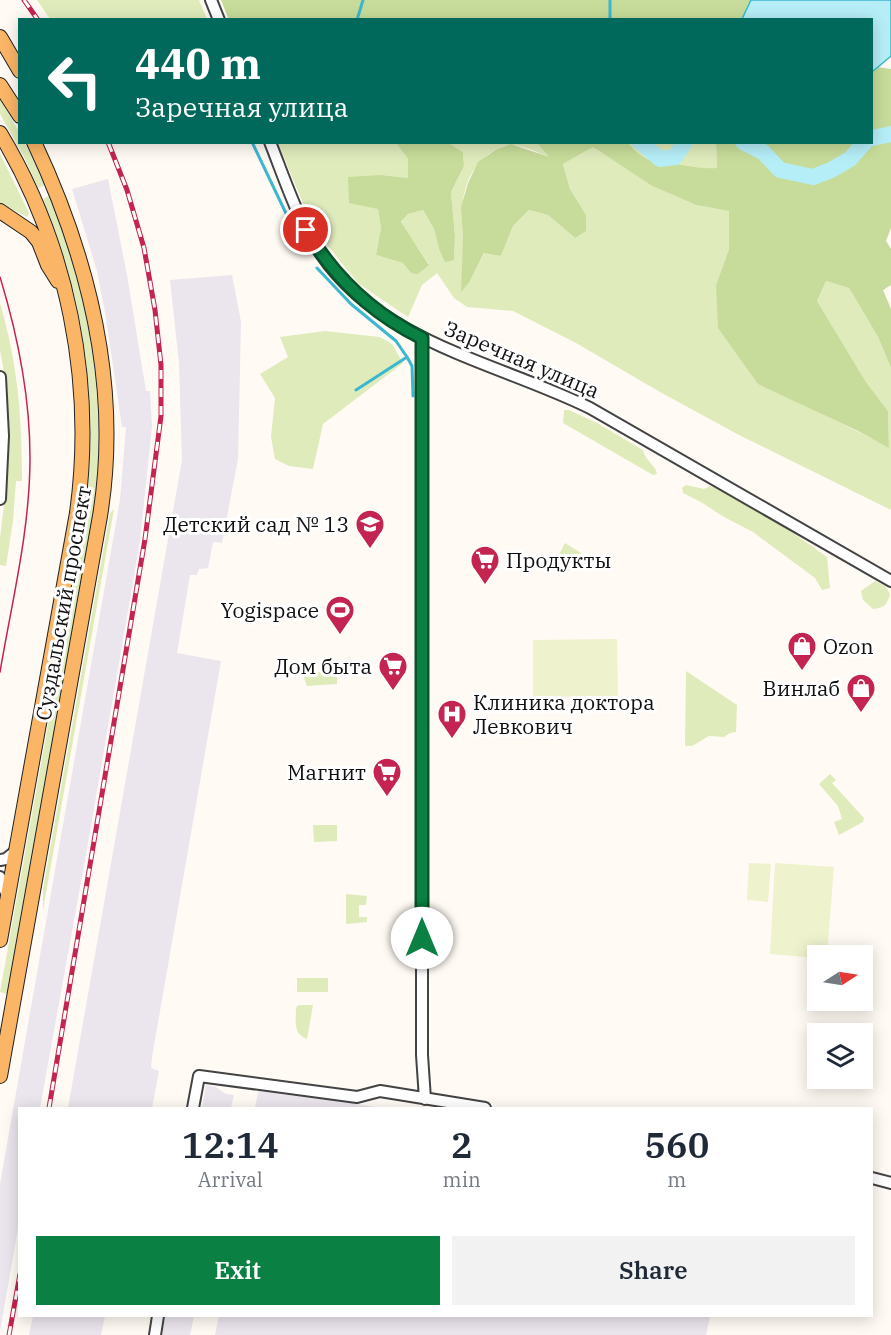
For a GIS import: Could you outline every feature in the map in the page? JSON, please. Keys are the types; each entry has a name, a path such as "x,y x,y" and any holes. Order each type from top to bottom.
{"main road":[{"path":"0,37 18,67"},
{"path":"0,85 18,113"},
{"name":"Суздальский проспект","path":"0,134 41,214 67,296 76,343 84,428 81,486 66,578 0,940"},
{"name":"Суздальский проспект","path":"0,1076 103,501 106,461 106,396 89,292 62,205 35,144"},
{"path":"0,211 21,224 39,242 48,265 67,296"}],"street":[{"path":"211,0 218,18"},
{"name":"Заречная улица","path":"271,144 306,230 321,255 336,274 387,318 422,338 569,398 891,581"},
{"path":"422,338 422,1055 425,1099"},
{"path":"0,377 3,436 0,499"},
{"path":"0,860 6,859 16,851"},
{"path":"0,878 7,896"},
{"path":"193,1107 199,1076 357,1097 380,1091 478,1107"},
{"path":"873,1179 891,1183"},
{"path":"155,1335 158,1317"}],"shaded area":[{"path":"108,179 146,391 150,391 152,426 140,541 40,1107 18,1107 18,1229 0,1331 0,1184 120,500 126,427 122,427 97,271 72,189"},
{"path":"232,275 241,322 238,459 222,543 213,542 208,568 199,569 197,575 190,575 177,653 221,661 152,1057 151,1068 159,1071 152,1107 68,1107 182,460 179,363 170,280"},
{"path":"206,1085 234,1095 231,1107 202,1107"},
{"path":"259,1087 374,1107 255,1107"},
{"path":"33,1317 105,1317 101,1335 29,1335"},
{"path":"165,1317 194,1317 190,1335 162,1335"},
{"path":"219,1317 710,1317 706,1335 215,1335"}],"green space":[{"path":"37,0 199,0 207,18 49,18"},
{"path":"221,0 751,0 743,18 228,18"},
{"path":"877,67 891,69 891,228 886,241 891,249 891,285 883,290 891,309 891,368 878,337 849,288 826,281 817,301 866,382 888,411 889,448 758,384 718,328 716,285 729,249 729,211 696,205 652,186 593,147 563,164 570,189 586,215 586,231 575,238 548,215 529,210 513,226 501,256 484,253 470,281 461,292 463,239 461,207 468,183 478,162 497,149 511,144 549,157 538,144 629,144 642,156 653,161 700,168 717,168 716,144 873,144 873,71"},
{"path":"0,99 18,130 18,144 25,144 45,185 38,188 0,114"},
{"path":"278,144 397,144 408,159 408,178 382,175 349,202 378,208 381,228 376,255 403,263 411,273 429,264 401,223 408,214 423,210 434,229 439,249 454,260 455,236 451,192 464,166 463,152 450,144 538,144 550,158 525,147 507,145 489,154 476,166 468,181 462,213 464,248 470,281 485,252 501,256 513,226 529,210 548,215 575,238 586,215 570,189 563,164 593,147 652,186 696,205 729,211 729,249 716,285 808,407 889,447 888,411 866,382 817,301 826,281 849,288 878,337 891,368 891,510 739,435 576,343 513,311 467,307 454,298 437,273 422,285 408,317 359,284 310,220"},
{"path":"397,144 450,144 463,152 464,166 451,192 455,236 454,260 445,262 434,229 423,210 408,214 401,222 429,265 418,274 411,273 403,263 376,255 381,228 378,209 349,203 348,177 382,175 408,178 408,159"},
{"path":"629,144 716,144 717,169 653,161"},
{"path":"0,154 29,213 27,217 0,203"},
{"path":"49,196 76,273 92,353 97,393 97,474 93,515 8,994 0,992 86,514 89,473 89,393 85,354 70,276 43,199"},
{"path":"0,303 15,370 22,458 22,481 16,481 6,566 0,565 8,436 6,383 0,350"},
{"path":"325,331 380,337 392,344 403,363 323,424 313,469 289,466 275,459 271,437 275,398 260,374 288,357 280,337"},
{"path":"564,410 569,410 597,423 643,450 657,474 653,475 563,423"},
{"path":"686,485 704,489 710,486 739,499 827,557 830,588 822,590 815,578 753,532 683,493 682,488"},
{"path":"114,509 43,910 43,889 110,513"},
{"path":"565,543 581,553 570,571 555,562"},
{"path":"875,581 885,586 890,594 885,605 873,609 863,600 861,591"},
{"path":"617,639 618,696 533,697 533,640"},
{"path":"686,671 737,705 736,732 724,737 709,736 692,746 685,746"},
{"path":"308,672 333,672 337,676 337,684 307,686 304,678"},
{"path":"830,774 836,780 832,783 864,818 863,822 839,835 834,822 842,819 838,806 819,784"},
{"path":"313,825 337,825 337,841 314,842"},
{"path":"749,863 771,864 768,902 747,900"},
{"path":"775,863 834,867 828,945 807,945 807,957 770,954"},
{"path":"346,894 367,896 366,905 359,905 359,917 367,917 367,922 346,924"},
{"path":"297,978 328,978 328,992 297,992"},
{"path":"301,1005 313,1005 307,1039 299,1034 296,1027 296,1009"}],"water":[{"path":"751,0 891,0 891,56 873,71 873,18 742,18"}],"waterway":[{"path":"358,18 363,0"},
{"path":"610,0 610,18"},
{"path":"873,138 891,134"},
{"path":"253,144 302,247"},
{"path":"642,144 660,159 675,157 684,144"},
{"path":"747,144 763,152 780,170 813,177 850,159 863,144"},
{"path":"317,268 351,304 396,341 407,357"},
{"path":"356,390 407,357 412,366 413,396"}],"tram line":[{"path":"0,277 22,366 28,412 30,458 24,539 0,672"}],"railway":[{"path":"24,0 37,18"},
{"path":"49,1107 145,539 161,416 161,365 155,310 144,248 127,190 109,144"},
{"path":"9,1335 18,1285"}],"place":[{"name":"Детский сад № 13","path":"370,550"},
{"name":"Продукты","path":"485,586"},
{"name":"Yogispace","path":"340,636"},
{"name":"Ozon","path":"802,672"},
{"name":"Дом быта","path":"393,692"},
{"name":"Винлаб","path":"861,714"},
{"name":"Клиника доктора Левкович","path":"452,740"},
{"name":"Магнит","path":"387,798"}],"route":[{"path":"306,230 336,274 387,318 422,338 422,938"}]}
